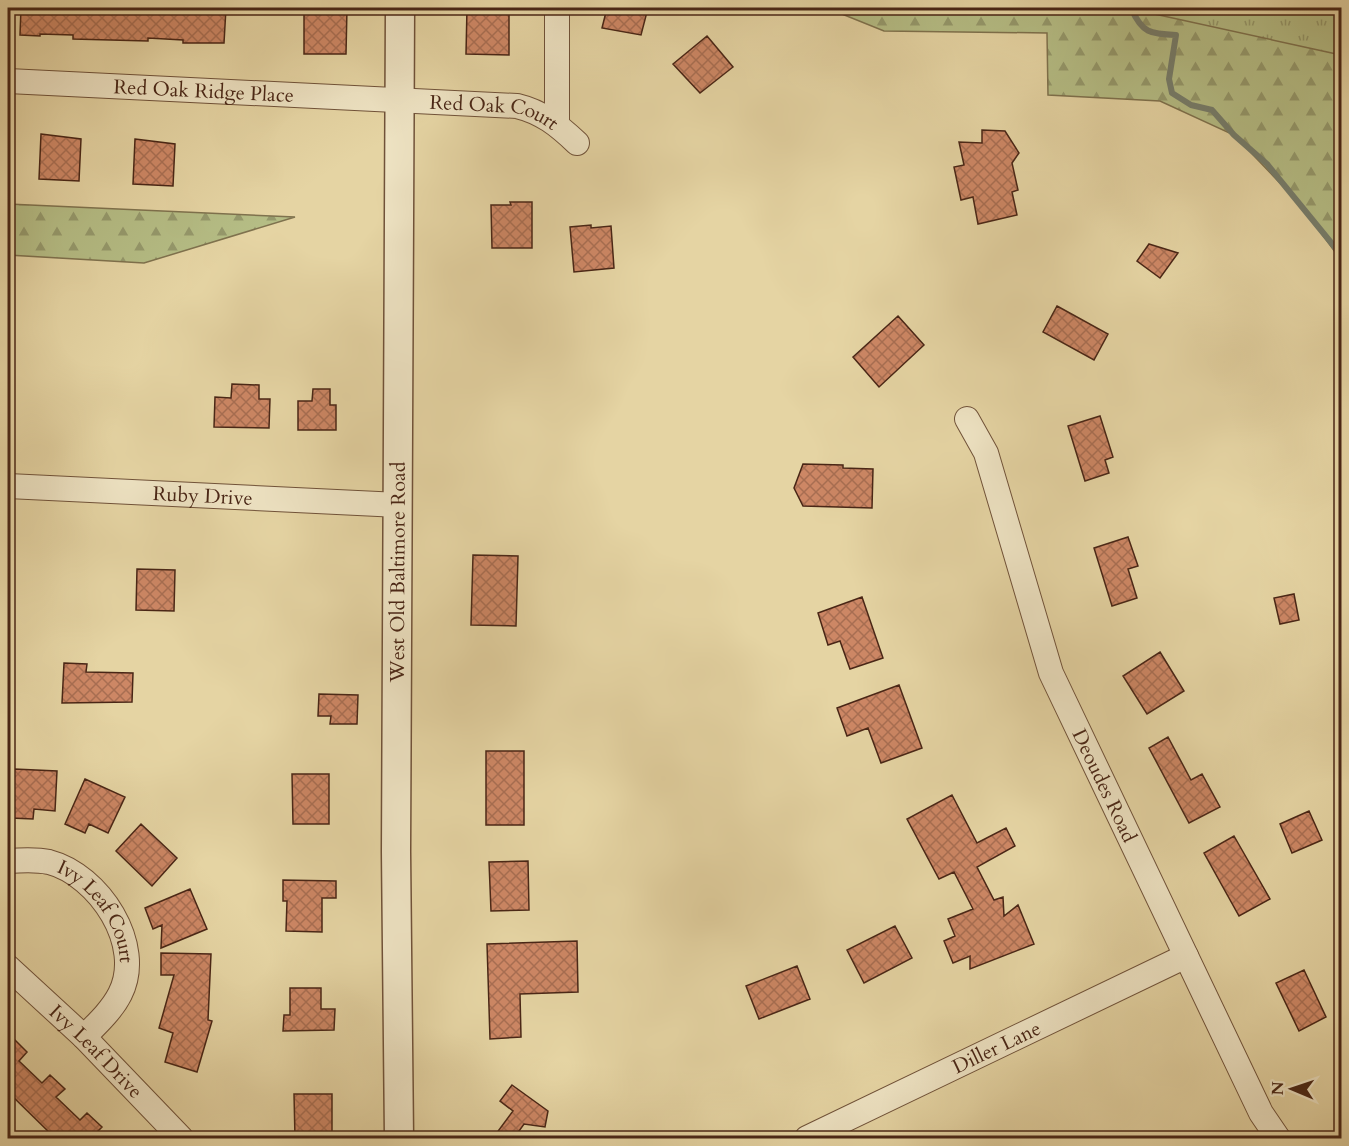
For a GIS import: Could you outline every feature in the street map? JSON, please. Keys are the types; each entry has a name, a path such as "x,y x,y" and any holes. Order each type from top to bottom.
{"street":[{"name":"West Old Baltimore Road","path":"399,1138 396,840 400,8"},
{"path":"557,8 557,124"},
{"name":"Red Oak Ridge Place","path":"8,81 400,101"},
{"name":"Red Oak Court","path":"400,101 517,106 538,111 557,124 577,143"},
{"name":"Deoudes Road","path":"967,419 986,453 1051,673 1261,1113 1278,1138"},
{"name":"Ruby Drive","path":"8,486 399,505"},
{"name":"Ivy Leaf Court","path":"8,861 50,862 73,873 96,894 122,933 126,952 121,993 84,1037"},
{"name":"Diller Lane","path":"807,1138 1186,956"},
{"name":"Ivy Leaf Drive","path":"9,972 84,1037 180,1138"}],"green space":[{"path":"827,8 1341,8 1341,260 1299,203 1234,135 1160,101 1048,95 1047,33 884,31"},
{"path":"1127,8 1341,8 1341,55"},
{"path":"8,204 295,217 144,263 8,255"}],"building":[{"path":"21,8 226,8 224,43 183,43 183,40 148,38 148,41 73,39 73,35 20,35"},
{"path":"304,8 347,8 346,54 304,54"},
{"path":"467,8 509,8 509,55 466,54"},
{"path":"607,8 648,8 641,35 602,28"},
{"path":"707,36 733,67 700,93 673,64"},
{"path":"982,130 1005,131 1019,153 1012,163 1018,190 1012,192 1017,215 978,224 973,197 961,200 954,167 964,165 959,142 982,143"},
{"path":"41,134 81,139 79,181 39,179"},
{"path":"135,139 175,144 173,186 133,184"},
{"path":"510,202 532,202 532,248 492,248 491,205 511,205"},
{"path":"591,225 591,228 611,226 614,268 574,272 570,227"},
{"path":"1149,244 1178,253 1160,278 1137,261"},
{"path":"1057,306 1108,334 1094,360 1043,332"},
{"path":"898,316 924,345 879,387 853,357"},
{"path":"232,384 259,385 259,399 270,399 269,428 214,427 215,397 231,398"},
{"path":"313,389 330,389 330,405 336,405 336,430 298,430 298,401 312,401"},
{"path":"1100,416 1113,457 1105,460 1109,473 1085,481 1068,426"},
{"path":"803,464 843,465 843,468 873,469 872,508 803,506 794,488"},
{"path":"1128,537 1138,566 1128,569 1137,598 1112,606 1094,548"},
{"path":"473,555 518,556 516,626 471,625"},
{"path":"137,569 175,570 174,611 136,610"},
{"path":"1294,594 1299,620 1280,624 1274,598"},
{"path":"862,597 883,658 850,669 840,641 828,645 818,613"},
{"path":"1160,652 1184,691 1147,714 1123,676"},
{"path":"64,663 87,664 86,672 133,673 132,702 62,703"},
{"path":"899,685 922,748 881,763 868,728 847,736 837,708"},
{"path":"319,694 358,695 357,724 330,724 331,716 318,716"},
{"path":"1168,737 1191,780 1202,774 1220,807 1189,823 1149,748"},
{"path":"486,751 524,751 524,825 486,825"},
{"path":"14,769 57,771 55,811 34,809 33,819 11,818"},
{"path":"292,774 329,774 329,824 293,824"},
{"path":"85,779 125,797 108,833 89,824 85,833 65,824"},
{"path":"952,795 977,843 1006,828 1015,846 977,867 994,900 1003,897 1004,916 1018,905 1034,944 970,969 970,956 953,963 944,941 955,936 948,919 973,909 954,872 939,879 907,819"},
{"path":"1309,811 1322,840 1292,853 1280,824"},
{"path":"141,824 177,858 152,886 116,851"},
{"path":"1234,836 1270,899 1239,916 1204,853"},
{"path":"528,861 529,910 491,911 489,862"},
{"path":"283,880 336,881 336,898 322,898 322,932 286,931 287,901 283,901"},
{"path":"190,889 207,929 161,948 162,925 153,929 145,908"},
{"path":"895,926 912,958 864,983 847,950"},
{"path":"577,941 578,992 520,994 521,1037 490,1039 487,944"},
{"path":"161,953 211,954 208,1020 212,1021 197,1072 165,1062 173,1033 159,1028 174,975 161,975"},
{"path":"797,966 810,999 759,1019 746,986"},
{"path":"1304,970 1326,1017 1299,1031 1276,983"},
{"path":"290,988 321,988 321,1009 335,1009 334,1030 283,1031 284,1015 290,1015"},
{"path":"8,1033 27,1052 19,1061 42,1083 50,1075 65,1089 56,1097 80,1120 87,1113 102,1127 91,1138 55,1138 8,1092"},
{"path":"512,1085 548,1111 545,1127 524,1124 514,1138 493,1138 513,1111 500,1101"},
{"path":"294,1094 332,1094 332,1138 295,1138"}],"waterway":[{"path":"1131,8 1143,27 1153,33 1176,35 1169,79 1172,93 1191,105 1212,110 1234,135 1267,164 1342,256"}]}
